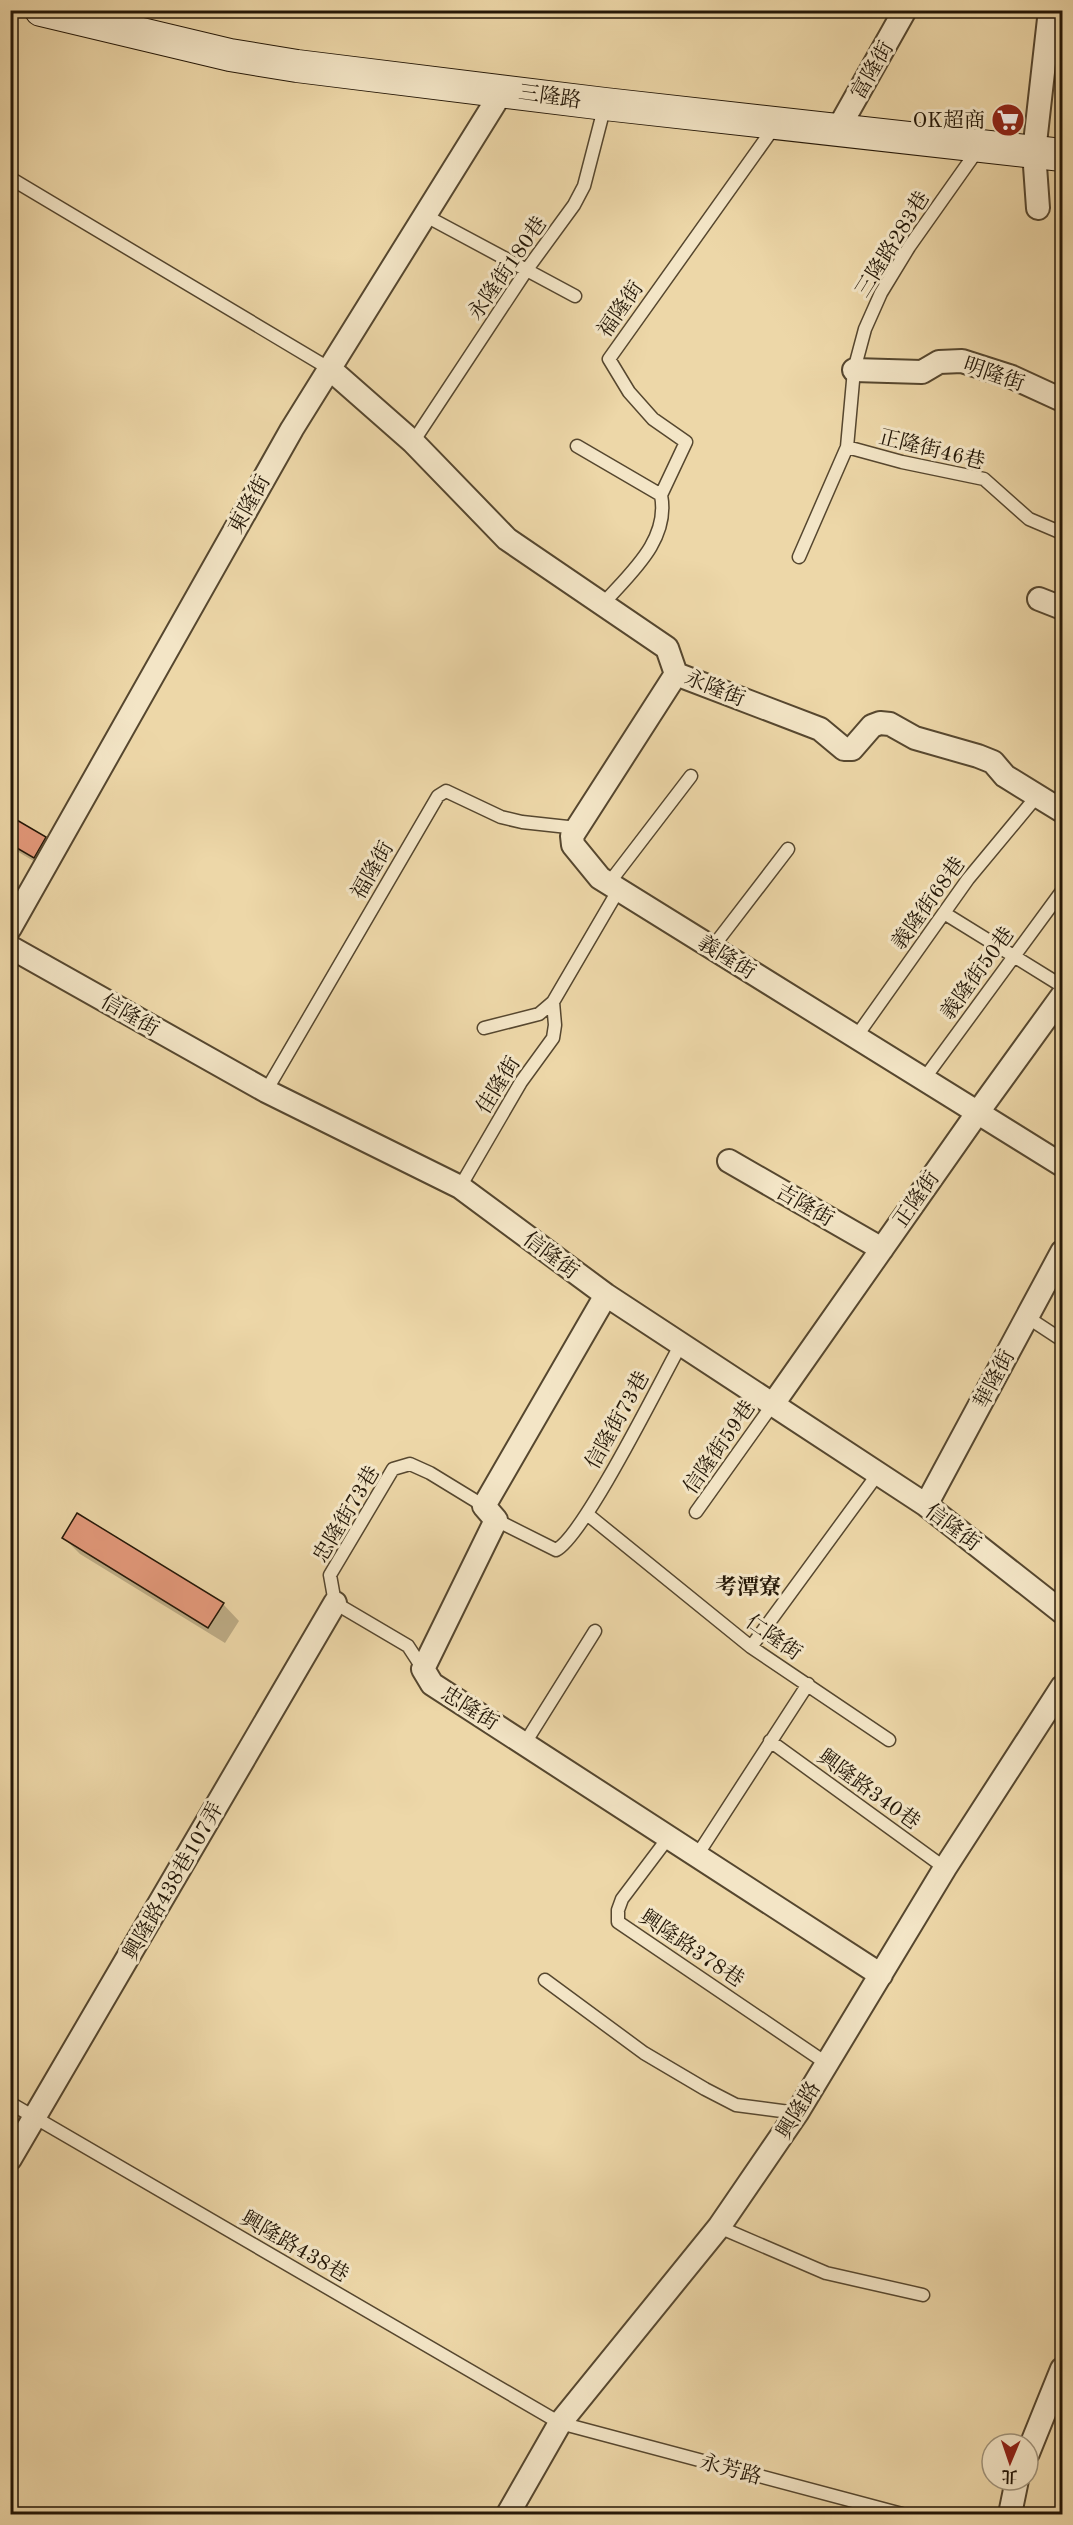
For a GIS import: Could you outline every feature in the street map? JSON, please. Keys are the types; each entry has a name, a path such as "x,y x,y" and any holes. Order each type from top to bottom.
{"street":[{"name":"三隆路","path":"41,10 231,55 297,66 605,104 1048,154"},
{"name":"富隆街","path":"838,129 905,10"},
{"path":"1038,208 1048,154 1050,10"},
{"name":"東隆街","path":"10,928 292,429 503,90"},
{"name":"明隆街","path":"854,370 922,372 939,362 962,361 1012,377 1062,400"},
{"name":"永隆街","path":"330,369 413,442 507,539 667,648 676,674 820,729 844,749 852,749 872,726 880,723 890,724 915,738 993,762 1005,776 1062,811"},
{"path":"1039,599 1062,608"},
{"path":"577,828 676,674"},
{"name":"義隆街","path":"577,828 572,836 573,845 600,878 1062,1165"},
{"name":"信隆街","path":"10,946 266,1092 460,1187 606,1295 926,1505 1062,1612"},
{"name":"正隆街","path":"773,1404 1062,996"},
{"name":"吉隆街","path":"729,1161 882,1249"},
{"name":"華隆街","path":"926,1505 1062,1252"},
{"name":"忠隆街","path":"606,1295 490,1513 423,1669 432,1684 881,1975"},
{"name":"興隆路438巷107弄","path":"10,2159 335,1603"},
{"name":"興隆路","path":"508,2514 560,2423 720,2227 797,2113 945,1868 1038,1728 1062,1687"},
{"path":"1037,2432 1062,2370"},
{"path":"1010,2514 1015,2492"}],"lane":[{"name":"永隆街180巷","path":"413,442 528,268 574,205 584,186 605,104"},
{"name":"福隆街","path":"602,604 650,548 658,533 663,505 662,495 686,442 653,419 629,392 609,359 777,122"},
{"name":"三隆路283巷","path":"799,557 847,447 854,370 865,329 881,293 909,247 980,147"},
{"path":"10,178 330,369"},
{"path":"424,215 528,268 575,296"},
{"path":"577,446 662,495"},
{"name":"正隆街46巷","path":"847,447 902,462 984,479 1029,519 1062,533"},
{"name":"佳隆街","path":"484,1028 539,1014 553,1002 614,886 691,776"},
{"name":"福隆街","path":"266,1092 438,796 446,791 501,817 522,822 577,828"},
{"name":"義隆街68巷","path":"856,1037 968,879 1037,796"},
{"path":"712,948 788,849"},
{"name":"義隆街50巷","path":"924,1079 1062,891"},
{"path":"944,914 1062,986"},
{"name":"佳隆街","path":"460,1187 521,1082 553,1038 555,1025 553,1002"},
{"path":"1027,1317 1062,1341"},
{"name":"信隆街73巷","path":"490,1513 556,1550 564,1546 587,1514 681,1344"},
{"name":"信隆街59巷","path":"696,1512 773,1404"},
{"name":"忠隆街73巷","path":"335,1603 330,1575 393,1469 410,1464 430,1473 490,1513"},
{"path":"751,1647 878,1475"},
{"name":"仁隆街","path":"587,1514 751,1647 807,1684 696,1857"},
{"path":"335,1603 408,1646 423,1669"},
{"path":"525,1743 595,1631"},
{"path":"807,1684 889,1740"},
{"name":"興隆路340巷","path":"770,1742 945,1868"},
{"name":"興隆路378巷","path":"668,1838 622,1899 618,1910 618,1922 826,2063"},
{"path":"546,1980 644,2053 705,2089 736,2105 797,2113"},
{"name":"興隆路438巷","path":"10,2103 560,2423"},
{"path":"720,2227 826,2273 923,2295"},
{"name":"永芳路","path":"560,2423 902,2514"}],"building":[{"path":"10,816 46,837 34,858 10,844"},
{"path":"77,1513 224,1603 208,1628 62,1538"}],"place":[{"name":"OK超商","path":"1008,120"}],"district":[{"name":"考潭寮","path":"748,1586"}]}
